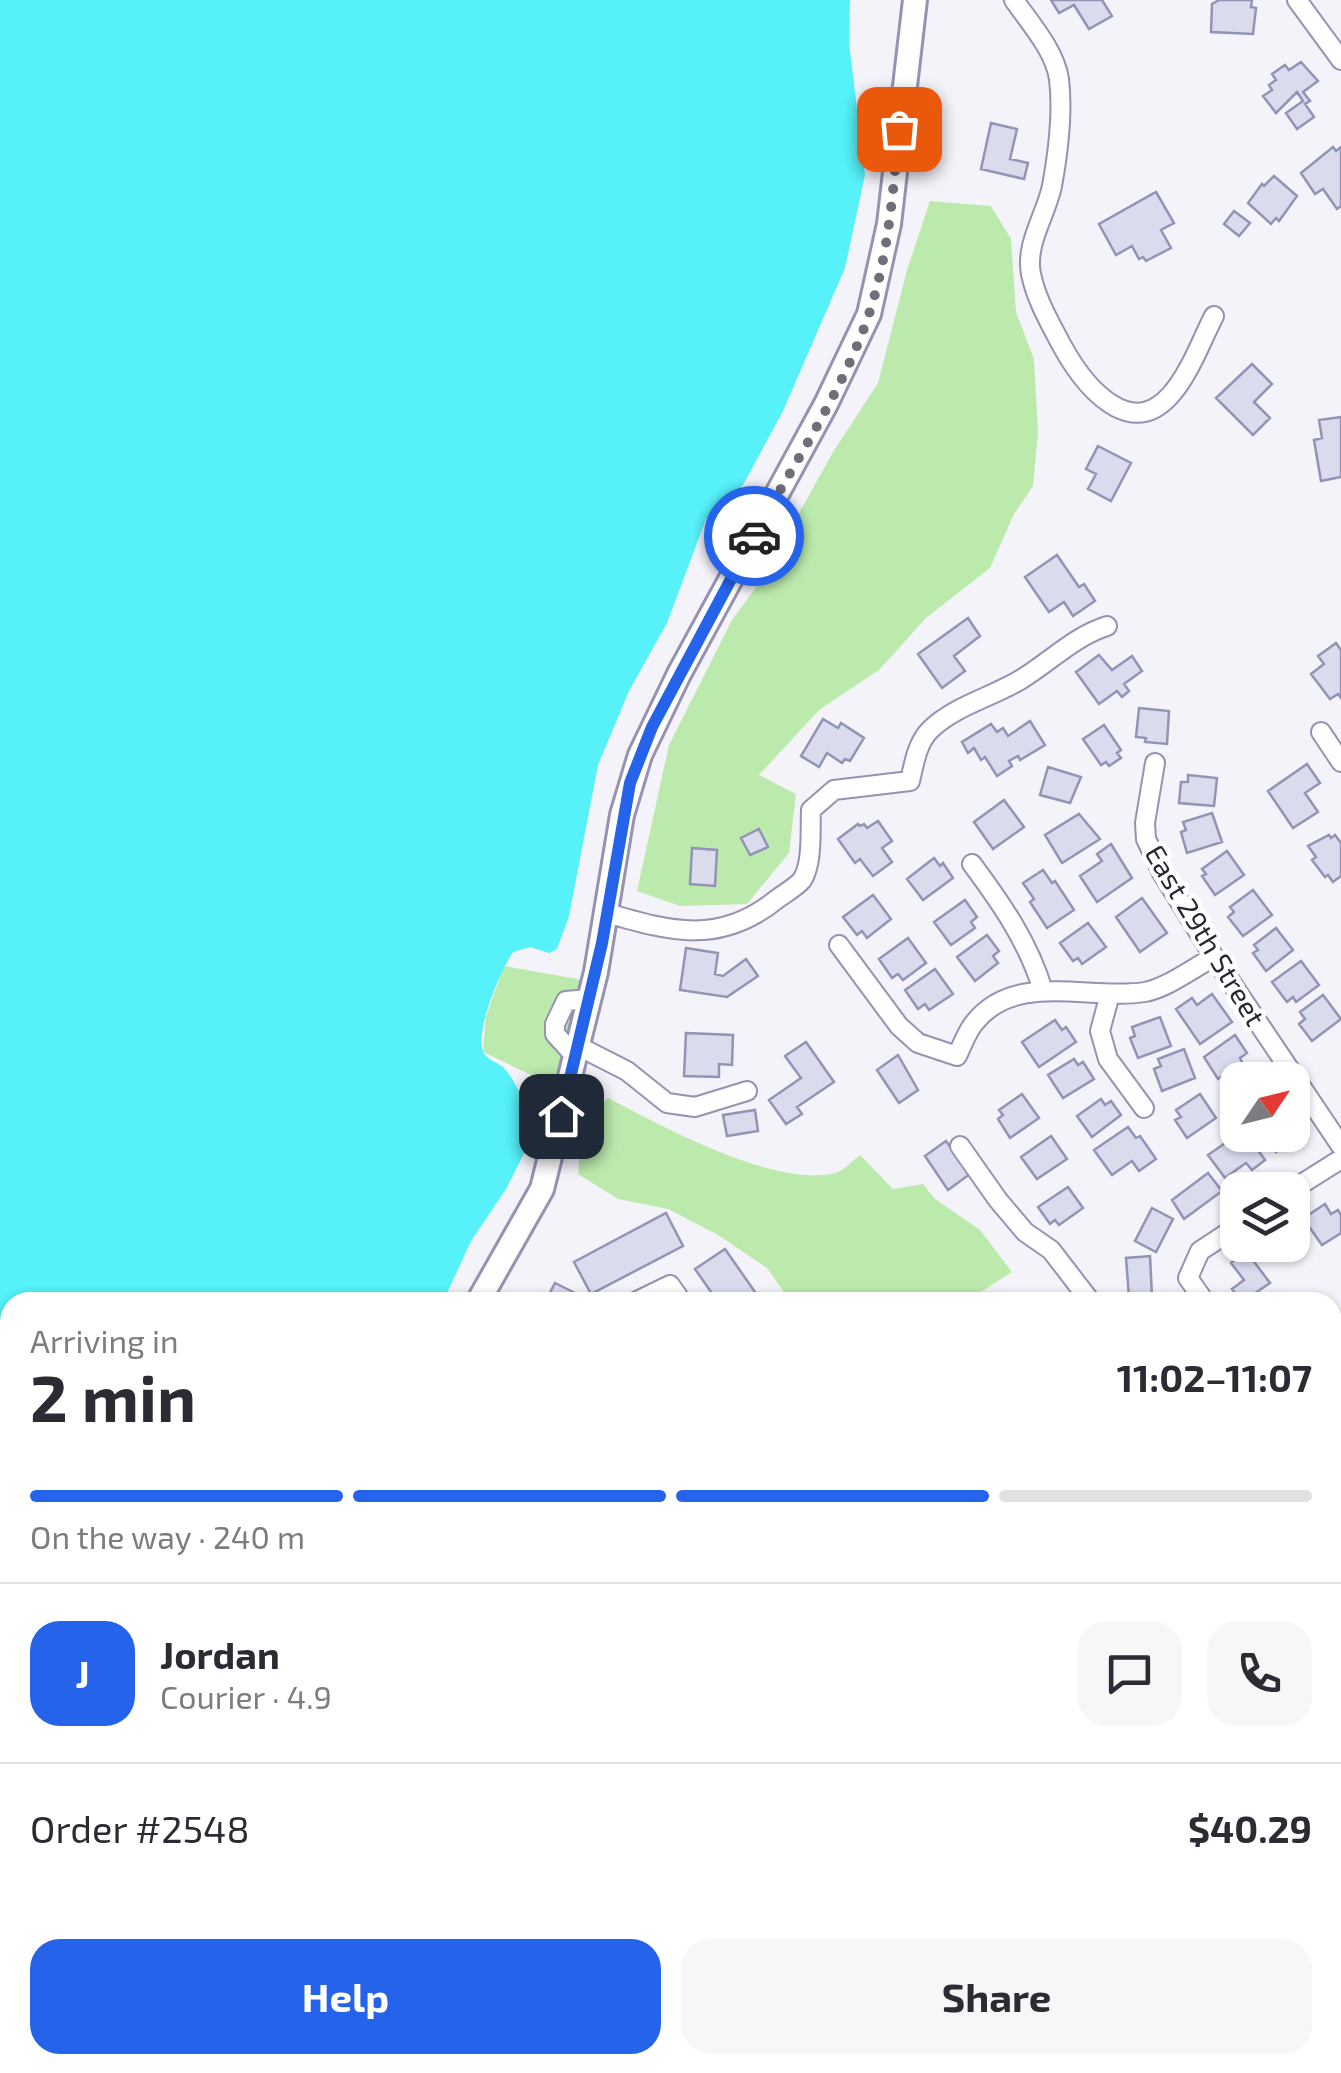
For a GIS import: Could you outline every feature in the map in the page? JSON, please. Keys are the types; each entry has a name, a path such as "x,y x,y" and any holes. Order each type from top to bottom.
{"main road":[{"path":"483,1292 542,1189 589,999 622,814 640,754 679,674 826,404 869,314 888,236 915,0"}],"street":[{"path":"1014,0 1043,42 1058,74 1060,100 1052,188 1031,249 1030,272 1038,298 1070,360 1110,403 1130,414 1148,412 1167,400 1181,380 1214,316"},
{"path":"1297,0 1341,60"},
{"path":"607,912 653,927 711,932 762,912 802,879 810,848 811,810 834,790 910,781 916,754 929,730 958,710 1022,679 1075,640 1108,626"},
{"path":"1321,732 1341,762"},
{"name":"East 29th Street","path":"1155,762 1144,823 1146,840 1214,957 1341,1146"},
{"path":"972,864 1034,958 1043,991"},
{"path":"839,946 900,1026 918,1043 957,1056 975,1021 1006,999 1043,991 1149,991 1214,957"},
{"path":"1110,994 1100,1031 1108,1059 1144,1108"},
{"path":"576,1051 627,1072 666,1104 695,1107 747,1091"},
{"path":"960,1146 1025,1232 1051,1250 1084,1292"},
{"path":"1310,1179 1341,1159"},
{"path":"1198,1292 1188,1278 1200,1251 1220,1238"}],"green space":[{"path":"930,201 991,206 1011,239 1016,312 1034,359 1038,432 1033,486 1014,514 990,568 926,618 879,670 819,710 759,775 796,794 789,853 747,904 680,906 637,891 669,745 732,620 763,578 833,452 878,383 907,270"},
{"path":"504,966 594,982 567,1092 483,1052 486,1016"},
{"path":"608,1098 719,1152 781,1172 835,1173 860,1155 893,1189 923,1184 935,1199 980,1230 1012,1272 981,1292 784,1292 767,1268 718,1235 668,1209 618,1199 578,1174 583,1121"}],"water":[{"path":"0,0 850,0 849,42 865,175 845,268 783,411 743,485 706,519 667,623 629,691 598,765 569,916 557,949 549,953 530,947 513,952 496,987 485,1019 482,1046 485,1055 504,1068 514,1082 535,1132 506,1189 471,1241 448,1292 0,1292"}],"building":[{"path":"1051,0 1102,0 1112,16 1089,29 1074,5 1059,13"},
{"path":"1219,0 1252,0 1251,7 1256,8 1253,34 1211,32 1212,4"},
{"path":"1301,62 1318,81 1303,92 1310,101 1305,104 1314,117 1297,129 1286,113 1303,101 1297,92 1276,113 1263,96 1272,90 1269,85 1276,80 1272,74 1285,65 1289,70"},
{"path":"991,123 1017,129 1010,159 1028,163 1024,179 981,169"},
{"path":"1333,147 1336,151 1341,147 1341,206 1337,209 1323,189 1315,194 1301,173"},
{"path":"1274,176 1297,196 1279,221 1276,218 1271,224 1248,203 1262,184"},
{"path":"1156,192 1174,223 1161,230 1171,248 1146,261 1143,257 1139,259 1132,246 1116,255 1099,224"},
{"path":"1234,211 1250,223 1239,236 1224,224"},
{"path":"1252,364 1272,384 1254,402 1270,418 1253,435 1216,398"},
{"path":"1341,417 1341,477 1321,481 1314,440 1322,438 1319,420"},
{"path":"1098,446 1131,463 1111,501 1088,489 1096,474 1086,469"},
{"path":"1057,555 1079,587 1084,584 1095,601 1073,616 1064,602 1049,612 1025,577"},
{"path":"968,618 980,636 954,656 965,671 942,688 918,654"},
{"path":"1336,643 1341,650 1341,698 1338,694 1330,699 1311,674 1324,664 1318,656"},
{"path":"1099,655 1112,670 1132,656 1142,671 1124,684 1129,691 1122,697 1117,691 1099,704 1076,672"},
{"path":"1139,708 1169,711 1167,744 1136,737"},
{"path":"823,719 838,728 841,723 864,738 850,761 845,759 842,763 827,753 819,767 801,756"},
{"path":"1030,721 1045,745 1020,760 1018,756 1009,761 1012,766 997,776 985,757 981,760 974,748 968,753 962,742 991,724 997,732 1003,728 1008,736"},
{"path":"1104,725 1121,750 1117,753 1121,758 1109,766 1106,762 1101,765 1083,739"},
{"path":"1307,764 1320,783 1305,793 1318,812 1293,828 1268,791"},
{"path":"1048,767 1081,777 1070,803 1040,795"},
{"path":"1188,775 1217,778 1214,806 1179,803 1181,782 1188,782"},
{"path":"1004,800 1024,827 993,849 974,822"},
{"path":"1212,813 1222,842 1187,853 1181,832 1186,830 1183,822"},
{"path":"1079,814 1100,839 1062,863 1045,835"},
{"path":"878,821 892,841 882,848 892,862 873,876 860,859 855,863 838,839 858,824 867,828"},
{"path":"759,829 768,847 750,855 741,838"},
{"path":"1335,835 1341,843 1341,876 1333,882 1312,860 1316,857 1308,846"},
{"path":"1111,844 1132,878 1097,902 1080,876 1102,861 1097,854"},
{"path":"692,848 717,850 715,886 690,884"},
{"path":"1227,851 1244,875 1215,895 1202,876 1206,874 1202,869"},
{"path":"934,858 940,866 943,863 953,878 923,900 907,879"},
{"path":"1043,870 1074,910 1047,928 1023,883"},
{"path":"1253,890 1272,915 1243,936 1228,917 1234,912 1230,907"},
{"path":"873,895 891,919 867,938 862,931 857,935 843,917"},
{"path":"1142,898 1167,933 1140,952 1116,917"},
{"path":"965,900 977,917 971,922 975,928 951,945 934,922"},
{"path":"1088,923 1106,947 1082,964 1078,958 1073,961 1060,943"},
{"path":"1276,928 1293,950 1266,971 1253,953 1258,950 1254,945"},
{"path":"987,935 999,951 993,956 998,963 975,981 957,957"},
{"path":"908,938 926,963 903,980 898,974 892,978 879,959"},
{"path":"686,948 718,953 715,974 723,976 746,959 758,976 727,997 680,990"},
{"path":"1301,961 1319,985 1296,1002 1293,997 1287,1002 1272,982"},
{"path":"935,969 953,994 929,1010 925,1004 918,1009 905,990"},
{"path":"1212,994 1232,1022 1200,1044 1176,1009 1192,998 1197,1005"},
{"path":"1323,995 1341,1019 1312,1041 1299,1024 1305,1019 1300,1012"},
{"path":"1160,1017 1171,1046 1138,1058 1130,1038 1135,1036 1132,1027"},
{"path":"1055,1020 1062,1030 1066,1027 1076,1042 1039,1067 1022,1042"},
{"path":"686,1033 733,1035 732,1065 719,1064 719,1077 684,1076"},
{"path":"1235,1035 1247,1053 1240,1058 1242,1062 1220,1062 1218,1079 1204,1057"},
{"path":"806,1042 834,1082 797,1107 802,1114 786,1124 769,1100 801,1078 785,1056"},
{"path":"1184,1049 1195,1078 1162,1091 1154,1069 1161,1066 1158,1059"},
{"path":"898,1055 918,1090 899,1103 877,1070"},
{"path":"1074,1059 1078,1065 1083,1062 1094,1079 1063,1098 1048,1075"},
{"path":"1022,1094 1039,1118 1010,1138 998,1119 1003,1115 999,1110"},
{"path":"1200,1094 1216,1118 1187,1138 1175,1120 1181,1117 1176,1110"},
{"path":"1101,1099 1105,1105 1111,1101 1121,1115 1092,1137 1077,1116"},
{"path":"755,1110 758,1131 727,1136 723,1115"},
{"path":"1128,1127 1136,1138 1140,1136 1156,1159 1139,1171 1132,1161 1112,1175 1094,1150"},
{"path":"1051,1136 1067,1159 1037,1179 1021,1157"},
{"path":"946,1141 970,1174 948,1190 925,1156"},
{"path":"1220,1147 1220,1152 1259,1152 1265,1160 1252,1170 1246,1163 1233,1172 1221,1172 1208,1155"},
{"path":"1208,1173 1220,1188 1220,1192 1184,1219 1172,1200"},
{"path":"1068,1187 1083,1208 1059,1225 1055,1220 1050,1224 1038,1207"},
{"path":"1325,1204 1331,1214 1338,1210 1341,1233 1322,1245 1310,1228 1310,1214"},
{"path":"1152,1208 1173,1219 1156,1252 1135,1241"},
{"path":"666,1213 683,1246 595,1292 590,1292 574,1262"},
{"path":"725,1249 755,1292 711,1292 695,1269"},
{"path":"1150,1256 1152,1292 1129,1292 1126,1258"},
{"path":"1232,1262 1254,1262 1270,1283 1257,1292 1234,1292 1232,1289 1244,1280"},
{"path":"555,1283 573,1292 550,1292"}],"way so far":[{"path":"754,536 849,360 869,314 886,247 899,129"}],"route":[{"path":"561,1116 602,943 630,783 652,727 754,536"}]}
